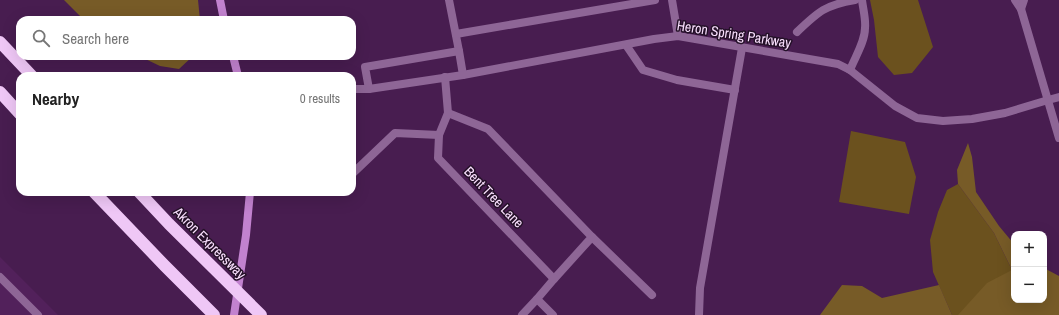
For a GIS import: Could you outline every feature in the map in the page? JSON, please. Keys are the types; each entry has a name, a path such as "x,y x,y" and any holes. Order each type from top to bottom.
{"highway":[{"path":"0,42 16,59"},
{"path":"17,60 28,72"},
{"path":"0,92 16,110"},
{"path":"98,196 214,315"},
{"name":"Akron Expressway","path":"143,196 261,315"}],"street":[{"path":"220,0 223,16"},
{"path":"450,0 463,75"},
{"path":"456,34 655,0"},
{"path":"672,0 678,36"},
{"path":"797,32 818,12 840,2 855,0"},
{"path":"850,70 866,30 862,0"},
{"path":"1015,0 1021,9 1059,138"},
{"path":"1021,9 1024,0"},
{"name":"Heron Spring Parkway","path":"356,89 369,89 463,75 678,36 838,64 850,70 895,106 917,118 943,121 1006,113 1059,97"},
{"path":"626,45 643,70 677,80 735,90"},
{"path":"699,315 700,288 742,48"},
{"path":"369,89 365,67 459,52"},
{"path":"234,60 237,72"},
{"name":"Bent Tree Lane","path":"445,77 448,113 439,135 438,158 554,279"},
{"path":"448,113 488,129 592,237 652,295"},
{"path":"356,170 395,133 439,135"},
{"path":"234,315 246,235 250,196"},
{"path":"522,315 592,237"},
{"path":"0,277 38,315"},
{"path":"537,299 553,315"}],"shaded area":[{"path":"64,0 198,0 200,16 80,16"},
{"path":"870,0 918,0 933,47 912,73 894,75 878,57"},
{"path":"147,60 189,60 179,69 160,66"},
{"path":"851,131 905,142 916,177 909,214 839,202"},
{"path":"968,143 972,157 976,192 999,226 1011,240 1011,268 994,233 958,184 957,170"},
{"path":"958,184 994,233 1011,268 1011,303 1047,303 1059,315 952,315 933,272 930,240 938,212 947,190"},
{"path":"0,257 58,315 0,315"},
{"path":"1047,270 1059,276 1059,315 958,315 987,283 1011,271 1011,303 1047,303"},
{"path":"842,285 862,286 882,298 939,285 952,315 820,315"}]}
